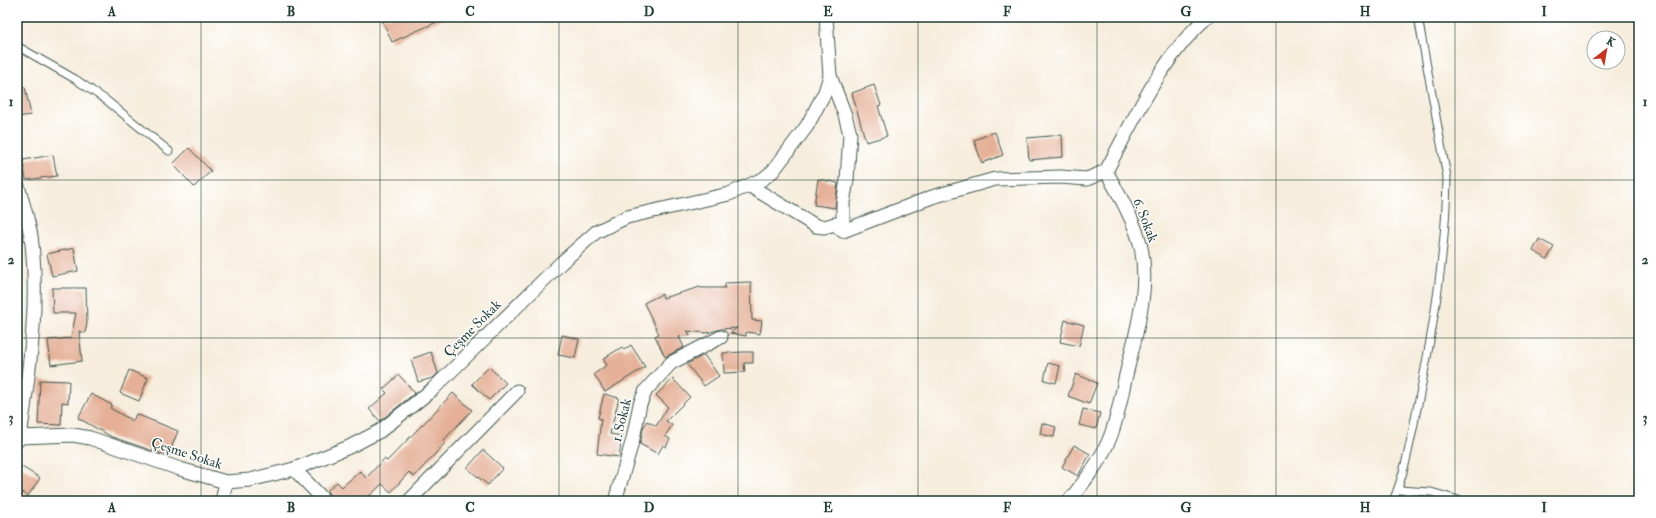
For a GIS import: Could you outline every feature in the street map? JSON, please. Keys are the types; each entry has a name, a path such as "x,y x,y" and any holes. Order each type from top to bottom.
{"street":[{"name":"Çeşme Sokak","path":"18,438 73,434 108,443 180,469 226,482 262,478 294,469 349,447 380,430 433,389 561,263 596,232 627,217 712,198 750,186 763,179 788,153 818,108 830,76 826,17"},
{"path":"843,231 932,197 995,179 1060,177 1087,180 1106,171 1142,103 1167,63 1195,27 1207,17"},
{"path":"830,76 850,134 847,180 843,203 843,231"},
{"name":"6. Sokak","path":"1070,501 1100,457 1109,440 1120,403 1142,294 1144,274 1140,243 1134,226 1106,171"},
{"path":"17,183 30,235 34,284 31,351 18,438"},
{"path":"750,186 816,226 824,227 835,224 843,231"},
{"name":"1. Sokak","path":"615,501 633,439 640,404 646,390 671,363 721,337"},
{"path":"409,501 517,391"},
{"path":"294,469 325,501"},
{"path":"222,501 226,482"}],"lane":[{"path":"1393,501 1405,466 1424,374 1437,289 1447,200 1447,177 1418,17"},
{"path":"17,46 75,79 106,100 169,151"},
{"path":"1398,490 1432,492 1462,501"}],"building":[{"path":"381,17 448,17 392,42"},
{"path":"874,85 881,105 878,106 887,136 866,142 852,93"},
{"path":"25,87 31,115 17,117 17,88"},
{"path":"995,132 1003,155 982,163 974,140"},
{"path":"1062,135 1063,157 1029,160 1027,138"},
{"path":"189,148 211,171 194,187 173,164"},
{"path":"53,155 57,176 26,180 23,160"},
{"path":"818,179 838,183 835,208 814,205"},
{"path":"1539,239 1554,247 1547,259 1533,251"},
{"path":"74,248 78,271 52,276 47,254"},
{"path":"751,282 752,320 762,321 760,334 746,332 746,336 730,333 737,328 721,329 707,333 687,331 691,335 679,337 684,347 665,357 655,336 659,334 644,303 662,294 663,298 700,287 725,288 725,283"},
{"path":"52,288 86,288 87,324 85,333 79,331 82,361 51,365 48,340 71,338 76,313 53,313"},
{"path":"1065,320 1084,325 1079,346 1060,342"},
{"path":"562,335 579,339 575,358 558,355"},
{"path":"631,345 645,367 605,392 594,374 607,365 603,359 622,347 624,350"},
{"path":"431,352 438,373 433,378 418,382 411,359"},
{"path":"753,352 753,363 744,363 745,372 724,373 723,353"},
{"path":"704,355 719,376 704,386 687,364"},
{"path":"1048,363 1060,366 1056,383 1044,380"},
{"path":"489,367 506,383 489,400 472,384"},
{"path":"129,370 148,378 139,401 120,393"},
{"path":"1076,374 1097,383 1089,404 1068,396"},
{"path":"399,375 415,393 380,421 369,409 387,393 383,389"},
{"path":"673,379 690,397 666,421 672,425 665,436 670,439 666,447 663,445 658,454 640,444 643,428 647,421 656,426 668,407 656,395"},
{"path":"40,380 69,381 68,403 62,402 61,425 38,424"},
{"path":"453,393 472,410 443,441 445,443 414,477 409,472 391,492 382,484 364,501 333,501 327,491 337,482 342,487 360,471 366,478 384,459 387,461"},
{"path":"91,394 112,405 110,408 133,421 136,414 178,431 168,456 112,437 78,418"},
{"path":"604,394 619,398 610,434 622,436 619,457 597,454 601,419 598,418"},
{"path":"1083,409 1100,413 1096,429 1079,425"},
{"path":"1042,423 1056,427 1054,437 1040,434"},
{"path":"1074,445 1090,454 1078,476 1062,467"},
{"path":"483,450 503,468 488,485 467,468"},
{"path":"17,464 40,478 28,496 17,489"}]}
